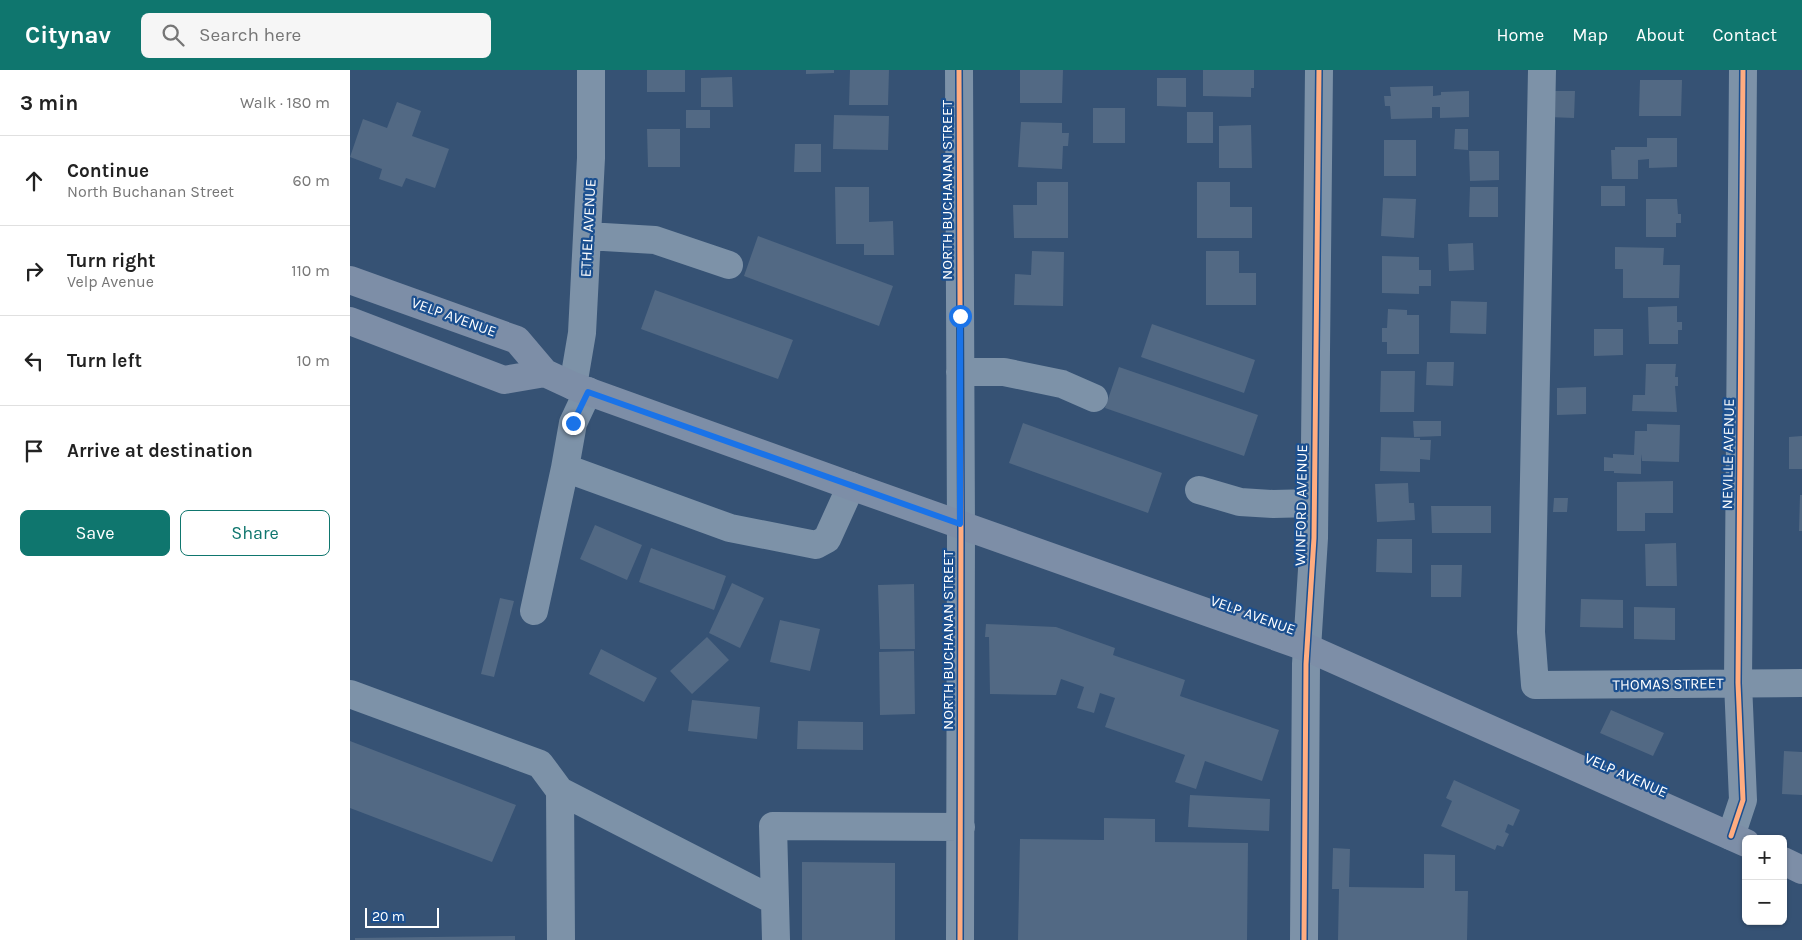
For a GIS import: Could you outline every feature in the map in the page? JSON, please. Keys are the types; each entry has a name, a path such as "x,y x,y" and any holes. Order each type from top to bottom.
{"main road":[{"name":"VELP AVENUE","path":"350,280 517,340 546,373 580,389 1308,648 1738,840"},
{"path":"350,321 504,380 546,373"},
{"path":"1787,863 1802,870"}],"street":[{"name":"ETHEL AVENUE","path":"534,611 580,389 591,158 591,70"},
{"name":"NORTH BUCHANAN STREET","path":"959,70 960,940"},
{"name":"WINFORD AVENUE","path":"1304,940 1306,664 1314,538 1319,70"},
{"name":"THOMAS STREET","path":"1542,70 1531,632 1535,685 1802,683"},
{"name":"NEVILLE AVENUE","path":"1738,840 1743,800 1738,682 1743,70"},
{"path":"587,236 655,240 729,265"},
{"path":"960,372 1004,372 1062,384 1094,398"},
{"path":"565,468 730,528 816,545 827,539 851,486"},
{"path":"1199,490 1240,502 1272,504 1314,502"},
{"path":"350,694 540,764 560,791 775,901"},
{"path":"560,791 561,940"},
{"path":"776,940 773,826 961,826"}],"building":[{"path":"647,70 685,70 685,92 647,92"},
{"path":"806,70 834,70 834,73 806,74"},
{"path":"850,70 889,70 888,105 849,105"},
{"path":"1020,70 1063,70 1062,103 1020,103"},
{"path":"1203,70 1254,70 1254,88 1251,88 1251,97 1203,96"},
{"path":"732,77 733,107 701,107 701,78"},
{"path":"1157,78 1186,78 1186,107 1157,106"},
{"path":"1640,80 1682,80 1681,116 1639,116"},
{"path":"1433,86 1433,96 1441,95 1441,92 1469,91 1469,117 1440,118 1440,107 1432,107 1432,118 1391,119 1390,106 1385,106 1384,96 1391,96 1390,87"},
{"path":"1549,91 1575,91 1574,118 1548,117"},
{"path":"397,102 421,111 412,136 449,149 435,188 406,178 402,187 379,179 382,169 350,157 363,119 387,128"},
{"path":"1093,108 1125,108 1125,143 1093,143"},
{"path":"686,110 710,110 710,128 686,128"},
{"path":"1187,112 1213,112 1213,143 1187,143"},
{"path":"834,115 889,116 888,150 833,149"},
{"path":"1021,122 1062,123 1062,133 1069,133 1068,146 1063,146 1062,169 1018,167"},
{"path":"1251,125 1252,168 1219,168 1219,126"},
{"path":"647,129 680,129 680,167 648,167"},
{"path":"1455,129 1468,129 1468,150 1454,149"},
{"path":"1647,138 1677,138 1677,167 1649,168 1649,159 1638,160 1638,179 1612,179 1611,150 1615,150 1615,147 1647,147"},
{"path":"1384,140 1416,140 1416,176 1384,176"},
{"path":"795,144 821,144 821,172 794,172"},
{"path":"1469,151 1499,151 1499,180 1470,181"},
{"path":"1037,182 1068,182 1068,238 1014,238 1013,205 1037,205"},
{"path":"1197,182 1230,182 1230,207 1252,207 1252,238 1197,238"},
{"path":"1601,186 1625,186 1625,206 1601,206"},
{"path":"835,187 869,187 869,222 893,221 894,255 864,255 864,244 836,244"},
{"path":"1470,187 1498,187 1498,217 1469,217"},
{"path":"1383,198 1416,199 1414,238 1381,236"},
{"path":"1646,199 1677,199 1681,223 1676,223 1676,237 1646,237"},
{"path":"758,236 893,286 879,326 744,276"},
{"path":"1473,243 1474,270 1449,271 1448,244"},
{"path":"1615,247 1664,248 1663,265 1680,265 1679,298 1623,298 1623,269 1615,269"},
{"path":"1032,251 1064,252 1063,306 1014,305 1015,274 1031,275"},
{"path":"1206,251 1239,251 1239,273 1256,273 1256,305 1206,305"},
{"path":"1382,256 1419,257 1419,270 1431,270 1431,286 1419,286 1419,294 1382,293"},
{"path":"655,290 793,340 778,379 641,329"},
{"path":"1451,301 1487,302 1486,334 1450,333"},
{"path":"1677,306 1677,322 1682,322 1682,330 1678,330 1678,344 1649,344 1648,307"},
{"path":"1388,309 1407,310 1407,315 1419,315 1419,354 1387,354 1387,342 1382,342 1382,328 1387,328"},
{"path":"1152,324 1255,360 1244,393 1141,357"},
{"path":"1594,329 1623,329 1623,355 1594,356"},
{"path":"1427,362 1454,362 1453,386 1426,385"},
{"path":"1646,364 1676,364 1675,377 1678,377 1678,386 1675,386 1677,412 1632,411 1633,395 1645,395"},
{"path":"1119,367 1258,415 1244,456 1105,408"},
{"path":"1381,371 1415,371 1414,412 1380,412"},
{"path":"1586,387 1586,414 1557,415 1557,388"},
{"path":"1413,421 1441,421 1441,436 1414,437"},
{"path":"1023,423 1162,473 1148,513 1009,463"},
{"path":"1647,424 1680,425 1679,462 1642,461 1641,454 1641,474 1604,471 1604,457 1613,458 1613,454 1634,455 1635,431 1647,431"},
{"path":"1802,436 1802,469 1789,469 1789,437"},
{"path":"1381,437 1431,440 1430,460 1420,459 1420,472 1380,471"},
{"path":"1673,481 1673,513 1645,513 1645,531 1617,531 1617,482"},
{"path":"1408,483 1409,503 1414,503 1415,520 1377,522 1375,484"},
{"path":"1800,495 1802,495 1802,531 1799,531"},
{"path":"1554,498 1568,498 1567,512 1553,512"},
{"path":"1431,506 1491,506 1491,533 1432,533"},
{"path":"595,525 642,545 627,580 580,559"},
{"path":"1377,539 1412,539 1412,573 1376,572"},
{"path":"1676,543 1677,586 1646,586 1645,544"},
{"path":"651,548 726,576 714,610 639,582"},
{"path":"1431,565 1462,565 1461,597 1431,597"},
{"path":"732,583 764,598 740,648 709,633"},
{"path":"914,584 915,649 880,649 878,585"},
{"path":"500,598 514,601 494,677 481,674"},
{"path":"1581,599 1623,600 1623,628 1580,627"},
{"path":"1634,607 1675,608 1675,640 1634,639"},
{"path":"780,620 820,629 810,671 770,662"},
{"path":"986,624 1056,627 1115,648 1113,655 1185,680 1180,696 1279,730 1262,781 1205,761 1196,789 1175,782 1185,755 1105,727 1115,698 1100,693 1094,713 1077,708 1084,687 1061,679 1056,695 990,694 989,637 985,637"},
{"path":"707,637 729,660 692,694 670,671"},
{"path":"601,649 657,678 644,702 589,674"},
{"path":"914,651 915,714 880,715 879,652"},
{"path":"692,700 760,707 757,739 688,731"},
{"path":"1611,710 1664,733 1653,756 1600,733"},
{"path":"798,721 863,722 863,750 797,749"},
{"path":"350,741 516,805 492,862 350,808"},
{"path":"1784,751 1802,752 1802,795 1782,794"},
{"path":"1454,780 1520,810 1513,826 1508,824 1505,832 1509,834 1503,847 1497,845 1495,850 1441,826 1452,801 1446,798"},
{"path":"1190,795 1270,799 1269,831 1188,827"},
{"path":"1104,818 1155,819 1155,842 1248,843 1247,940 1018,940 1020,839 1104,840"},
{"path":"1333,848 1350,849 1349,887 1424,888 1424,854 1455,855 1455,891 1468,891 1467,940 1338,940 1339,889 1332,889"},
{"path":"802,862 895,863 895,940 802,940"},
{"path":"515,936 515,940 355,940 355,938"}],"cycle path":[{"path":"959,70 960,940"},
{"path":"1304,940 1306,664 1314,538 1319,70"},
{"path":"1731,836 1743,800 1738,683 1743,70"}],"route":[{"path":"573,423 588,392 960,524 960,316"}]}
